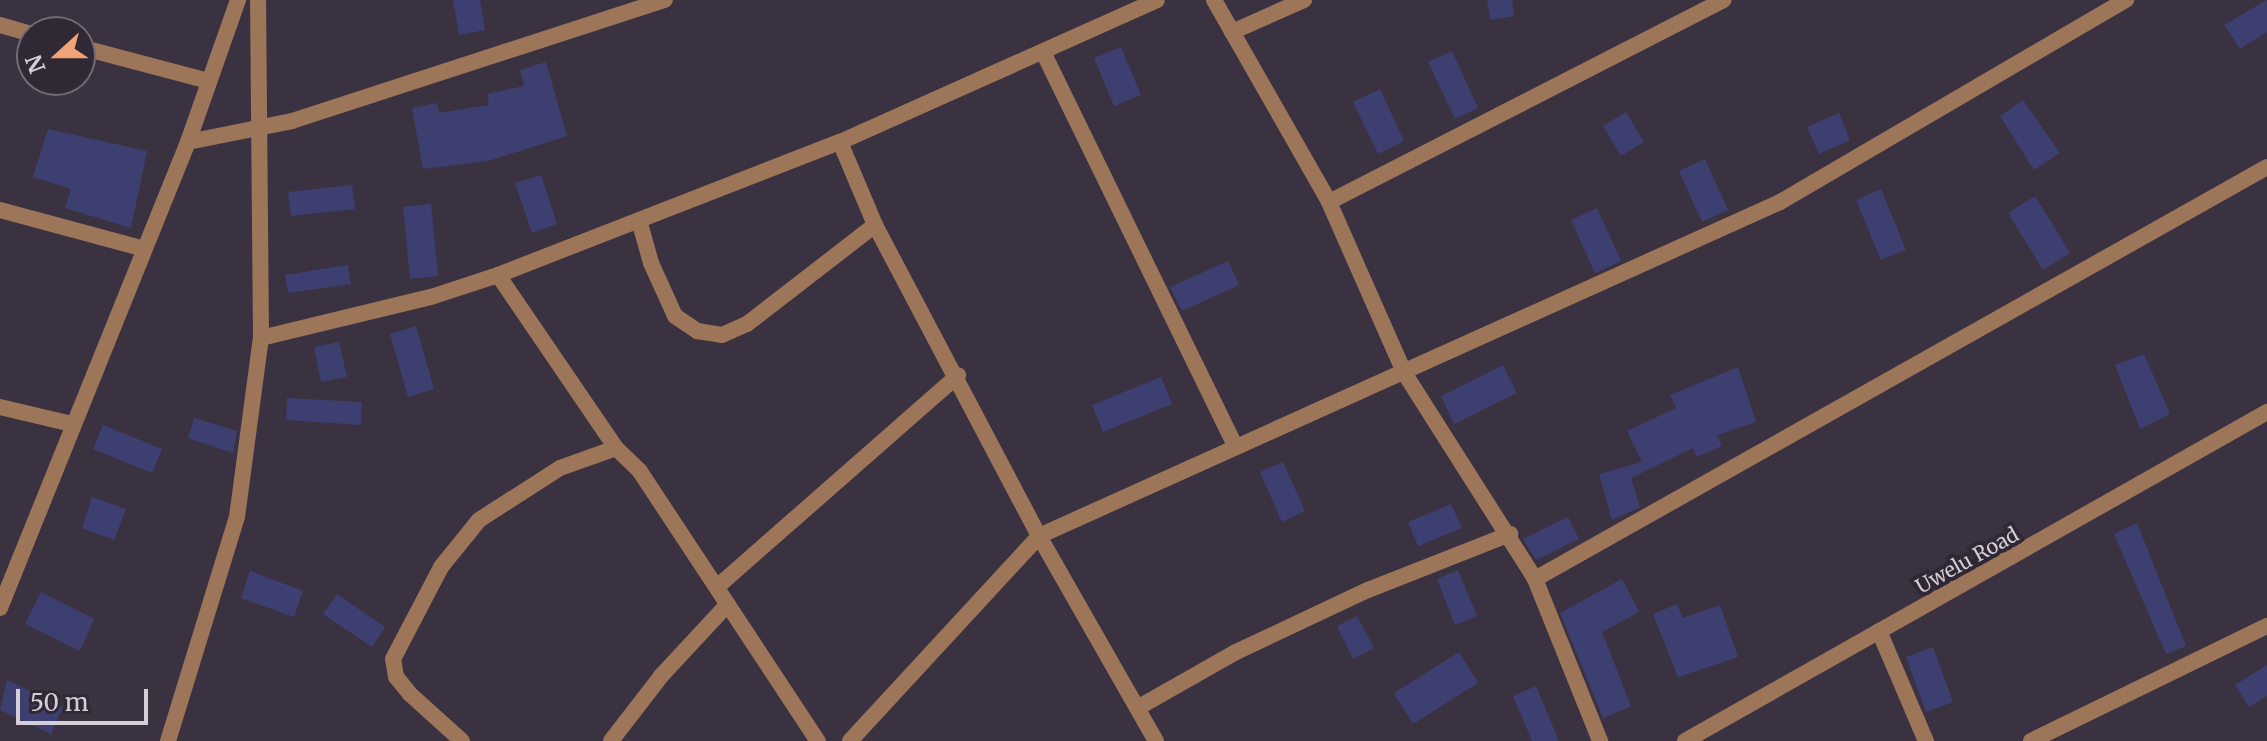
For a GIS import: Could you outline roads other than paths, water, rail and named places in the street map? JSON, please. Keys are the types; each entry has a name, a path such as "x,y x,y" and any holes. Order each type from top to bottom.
{"street":[{"path":"0,608 141,248 188,142 205,80 238,0"},
{"path":"168,741 237,517 261,338 258,0"},
{"path":"188,142 260,130 665,0"},
{"path":"261,338 431,297 498,275 840,142 1044,54 1157,0"},
{"path":"1214,0 1329,202 1405,374 1510,534 1535,579 1600,741"},
{"path":"1232,32 1304,0"},
{"path":"1329,202 1723,0"},
{"path":"850,741 1039,536 1234,444 1405,374 1780,202 2126,0"},
{"path":"96,51 205,80"},
{"path":"1044,54 1234,444"},
{"path":"840,142 875,225 958,375 1039,536 1156,741"},
{"path":"1535,579 2267,167"},
{"path":"0,210 141,248"},
{"path":"639,220 651,263 675,316 697,331 722,335 747,324 875,225"},
{"path":"498,275 616,448 639,470 818,741"},
{"path":"717,587 958,375"},
{"path":"0,407 72,424"},
{"name":"Uwelu Road","path":"1685,741 2267,412"},
{"path":"462,741 396,677 393,659 428,593 479,520 560,468 616,448"},
{"path":"1139,707 1236,652 1368,590 1510,534"},
{"path":"611,741 661,676 728,604"},
{"path":"2031,741 2267,626"},
{"path":"1879,631 1926,741"}]}
